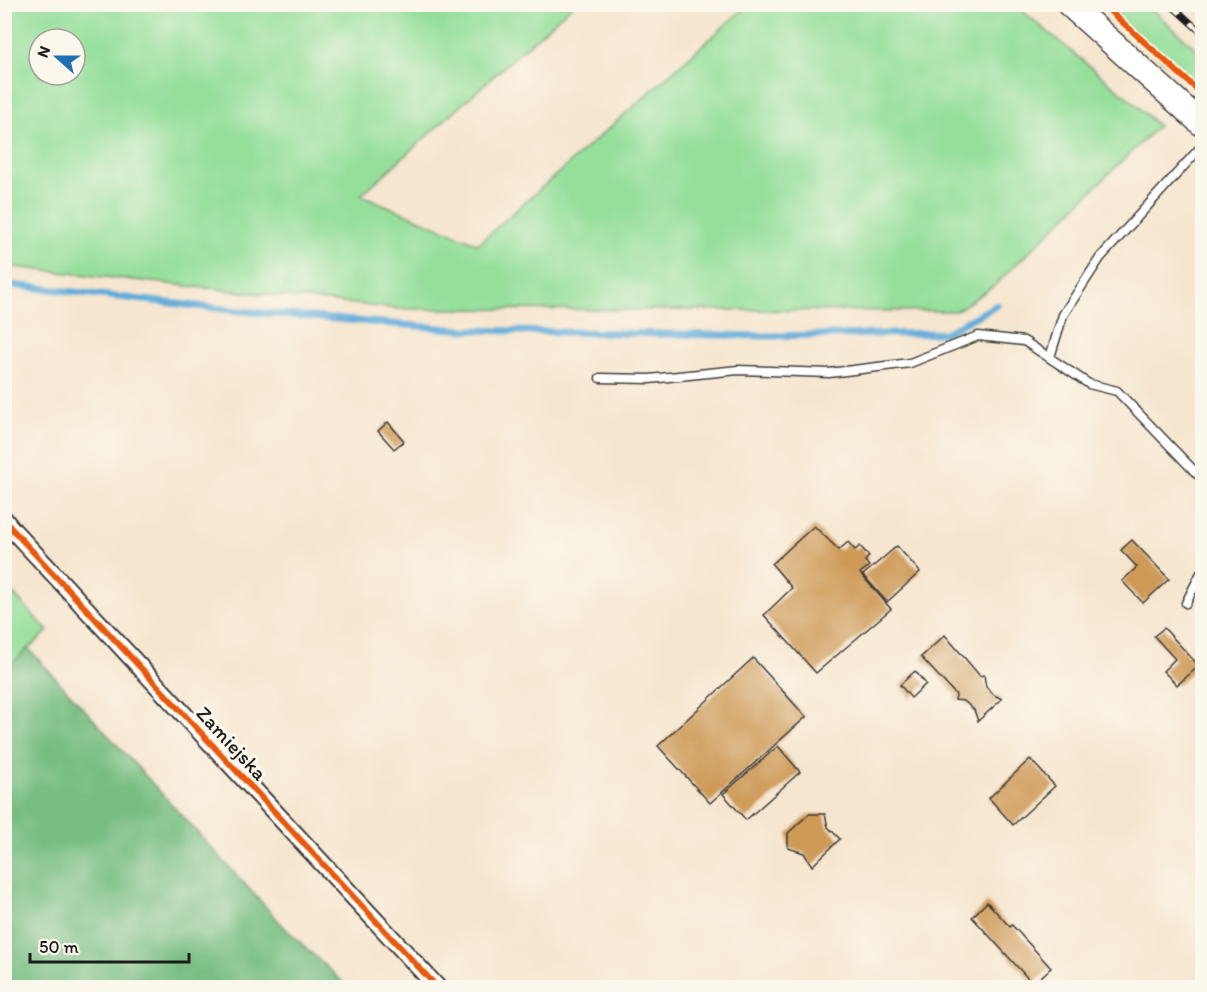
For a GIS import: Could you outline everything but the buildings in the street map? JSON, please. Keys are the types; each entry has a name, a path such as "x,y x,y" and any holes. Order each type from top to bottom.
{"main road":[{"path":"1069,4 1203,124"}],"street":[{"name":"Zamiejska","path":"4,519 438,987"}],"lane":[{"path":"1050,357 1063,315 1100,258 1203,146"},
{"path":"600,378 649,379 738,370 829,373 910,363 978,336 1024,341 1089,384 1117,391 1203,480"},
{"path":"1185,603 1203,571"}],"green space":[{"path":"5,4 573,5 361,195 478,244 748,5 1015,5 1133,102 1158,126 994,286 956,311 400,309 5,266"},
{"path":"1101,5 1147,5 1202,54 1202,94"},
{"path":"4,584 48,631 5,670 4,670"},
{"path":"28,648 287,930 348,987 5,987 5,670"}],"waterway":[{"path":"4,284 240,311 464,330 766,336 945,333 997,305"}],"railway":[{"path":"1170,4 1202,33"}],"cycle path":[{"path":"1102,4 1202,94"},
{"path":"4,519 438,988"}]}
